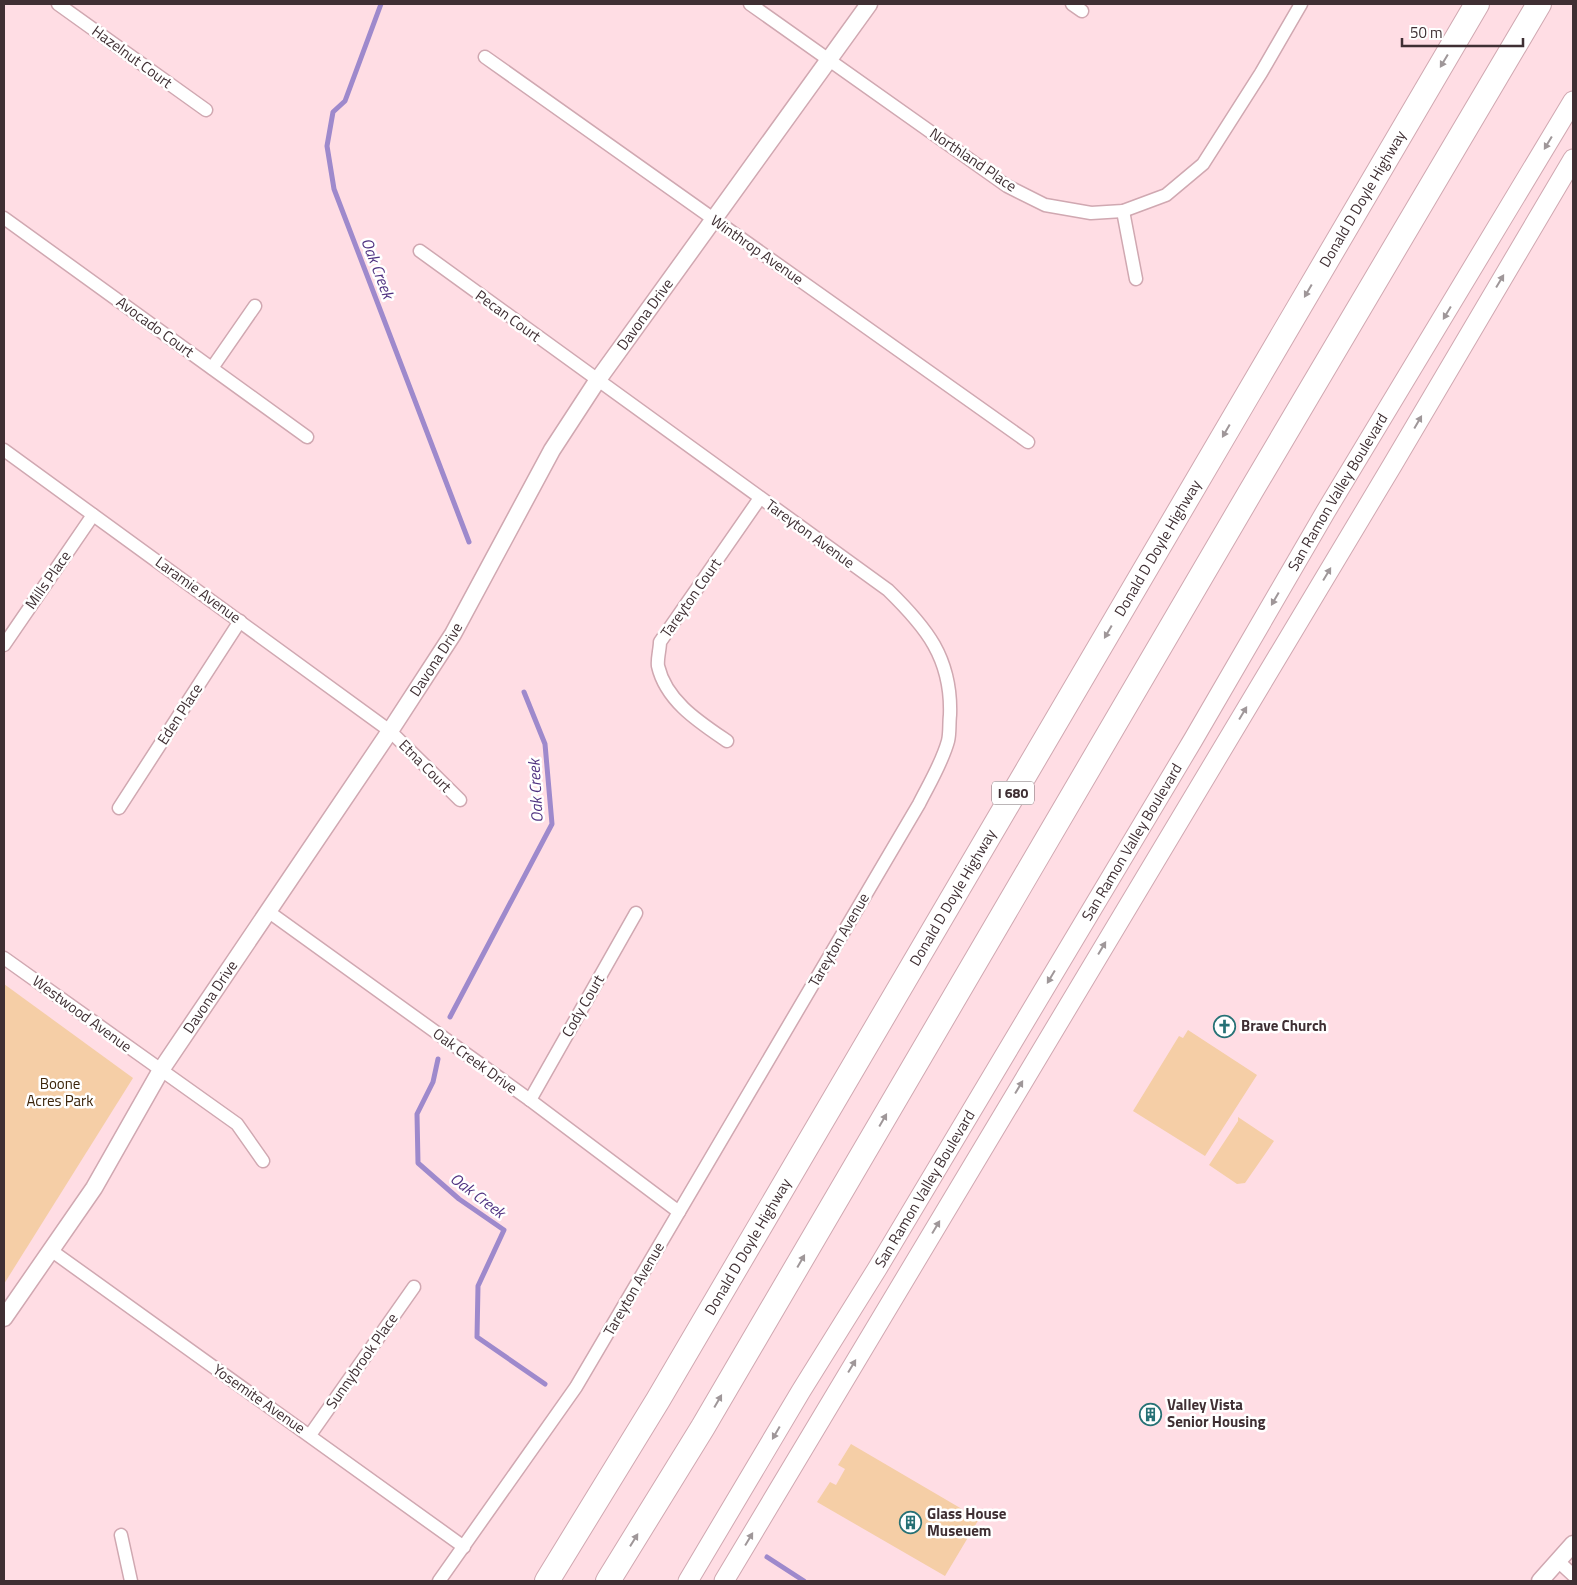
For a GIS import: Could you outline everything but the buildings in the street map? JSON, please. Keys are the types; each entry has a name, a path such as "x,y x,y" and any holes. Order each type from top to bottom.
{"highway":[{"name":"Donald D Doyle Highway","path":"547,1581 658,1400 1477,4"},
{"path":"608,1581 713,1411 1250,490 1539,4"}],"main road":[{"name":"San Ramon Valley Boulevard","path":"688,1581 1194,740 1326,511 1573,102"},
{"name":"San Ramon Valley Boulevard","path":"724,1581 1393,464 1573,159"},
{"path":"1194,740 1218,754"}],"street":[{"name":"Hazelnut Court","path":"58,4 206,110"},
{"name":"Northland Place","path":"750,4 1007,186 1045,205 1091,213 1124,211 1166,195 1203,164 1261,73 1301,4"},
{"name":"Davona Drive","path":"4,1318 52,1252 94,1188 161,1070 269,912 453,634 552,450 597,381 869,4"},
{"name":"Winthrop Avenue","path":"485,57 1028,442"},
{"path":"1124,211 1136,279"},
{"name":"Avocado Court","path":"4,218 307,437"},
{"name":"Pecan Court","path":"420,251 597,381"},
{"path":"212,368 255,306"},
{"name":"Tareyton Avenue","path":"438,1581 576,1387 919,804 935,773 948,741 950,698 941,657 919,621 888,590 597,381"},
{"name":"Laramie Avenue","path":"4,450 390,731"},
{"name":"Tareyton Court","path":"727,741 697,720 670,695 658,665 660,642 760,498"},
{"name":"Mills Place","path":"4,645 93,515"},
{"name":"Eden Place","path":"119,808 240,620"},
{"name":"Etna Court","path":"390,731 460,800"},
{"name":"Oak Creek Drive","path":"269,912 530,1100 679,1212"},
{"name":"Cody Court","path":"530,1100 636,913"},
{"name":"Westwood Avenue","path":"4,958 237,1124 263,1161"},
{"name":"Yosemite Avenue","path":"52,1252 464,1547"},
{"name":"Sunnybrook Place","path":"310,1435 414,1287"},
{"path":"121,1535 131,1581"},
{"path":"1540,1581 1559,1562 1573,1544"},
{"path":"1559,1562 1573,1575"}],"green space":[{"name":"Boone Acres Park","path":"4,984 133,1078 4,1284"},
{"path":"1188,1030 1257,1075 1205,1156 1133,1111 1179,1036 1183,1038"},
{"path":"1238,1117 1274,1141 1245,1183 1237,1184 1209,1165 1238,1121"},
{"path":"851,1444 979,1519 945,1576 817,1502 830,1482 836,1485 845,1469 838,1465"}],"waterway":[{"name":"Oak Creek","path":"381,4 345,101 333,112 327,146 334,189 469,542"},
{"name":"Oak Creek","path":"450,1017 552,824 545,744 524,692"},
{"name":"Oak Creek","path":"438,1059 433,1082 417,1114 418,1163 459,1199 504,1230 478,1286 477,1337 545,1384"},
{"name":"Oak Creek","path":"767,1557 804,1581"}],"place":[{"name":"Brave Church","path":"1225,1026"},
{"name":"Valley Vista Senior Housing","path":"1151,1414"},
{"name":"Glass House Museuem","path":"911,1523"}]}
